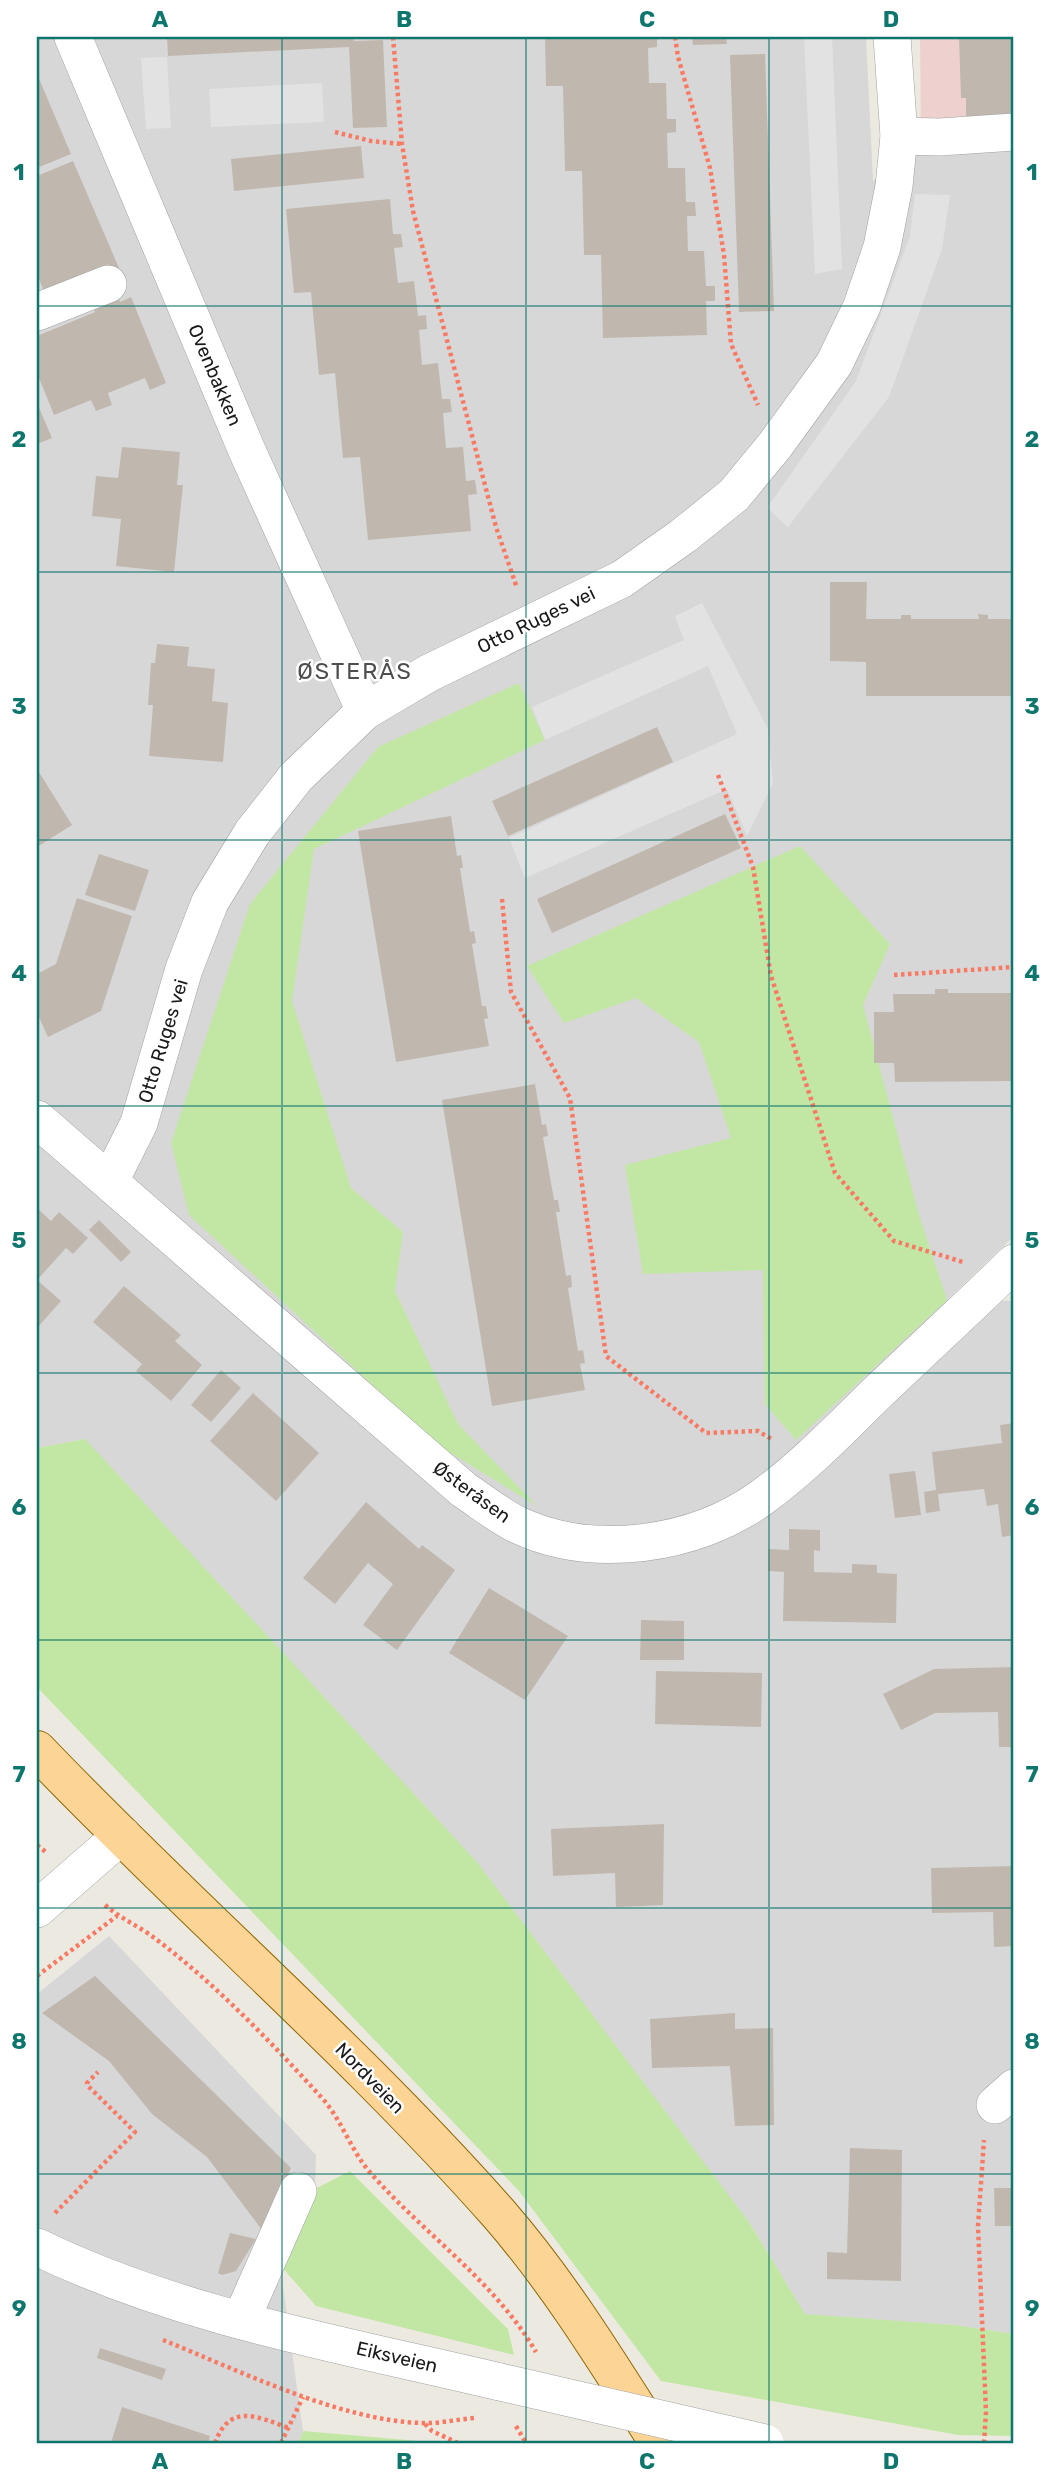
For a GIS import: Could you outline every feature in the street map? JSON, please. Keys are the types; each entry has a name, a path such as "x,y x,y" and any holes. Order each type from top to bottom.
{"main road":[{"name":"Nordveien","path":"37,1750 351,2058 501,2216 567,2302 659,2443"}],"street":[{"name":"Ovenbakken","path":"73,37 248,453 365,711"},
{"name":"Otto Ruges vei","path":"110,1181 139,1123 184,969 210,902 252,833 296,777 365,711 429,673 622,579 684,536 734,495 776,444 834,364 862,306 883,247 899,136 892,37"},
{"path":"899,136 940,137 1014,132"},
{"path":"37,312 108,284"},
{"name":"Østeråsen","path":"37,1119 464,1490 517,1525 570,1541 619,1545 670,1537 712,1525 759,1499 807,1461 1007,1270"},
{"path":"37,1909 122,1835"},
{"path":"241,2320 298,2191"},
{"name":"Eiksveien","path":"37,2247 72,2264 155,2294 241,2320 765,2443"}],"path":[{"path":"393,37 402,144 413,211 493,514 529,622"},
{"path":"675,37 678,57 710,168 724,254 731,344 776,444"},
{"path":"335,132 371,141 402,144"},
{"path":"718,775 753,867 771,976 835,1173 894,1241 961,1261 1007,1270"},
{"path":"502,899 511,992 570,1098 606,1356 706,1433 758,1431 807,1461"},
{"path":"894,975 1014,967"},
{"path":"37,1844 47,1854"},
{"path":"105,1905 159,1943 212,1988 291,2066 325,2102 367,2168 467,2268 526,2335 538,2355"},
{"path":"37,1976 117,1916"},
{"path":"54,2214 135,2132 88,2086 87,2083 98,2072"},
{"path":"984,2443 986,2412 978,2226 985,2140 1006,2095"},
{"path":"155,2336 303,2397 378,2416 425,2424 484,2417"},
{"path":"281,2443 303,2397"},
{"path":"215,2443 228,2421 248,2415 289,2428"},
{"path":"514,2415 526,2443"},
{"path":"425,2424 432,2431 458,2443"}],"shaded area":[{"path":"37,37 866,37 873,181 921,139 1014,139 1014,1236 948,1299 1014,1301 1014,2334 955,2325 805,2315 749,2222 85,1439 37,1448"},
{"path":"804,37 832,37 842,269 815,274"},
{"path":"920,37 1014,37 1014,139 921,139"},
{"path":"167,57 171,128 146,129 141,58"},
{"path":"322,83 324,122 211,127 209,89"},
{"path":"915,194 950,195 942,249 889,397 788,527 767,508 856,381 910,236"},
{"path":"702,603 768,729 773,783 747,836 727,789 525,878 509,838 737,734 708,666 545,740 532,707 684,640 675,616"},
{"path":"109,1936 316,2155 315,2189 280,2265 303,2431 298,2443 37,2443 37,1994"}],"green space":[{"path":"519,683 545,740 314,849 292,1001 351,1188 403,1232 395,1291 458,1424 537,1506 436,1444 189,1215 171,1143 250,904 378,747"},
{"path":"800,846 890,944 863,1005 919,1215 947,1300 796,1440 765,1404 763,1270 643,1274 625,1165 731,1138 699,1042 636,998 564,1023 527,966"},
{"path":"85,1439 477,1862 749,2222 805,2314 955,2325 1014,2334 1014,2436 958,2435 661,2381 519,2191 37,1687 37,1448"},
{"path":"350,2171 508,2329 514,2355 316,2306 280,2265 315,2189"},
{"path":"303,2431 441,2443 298,2443"}],"building":[{"path":"167,37 353,37 354,41 383,40 387,127 353,128 349,47 168,56"},
{"path":"545,37 657,37 657,47 648,48 649,83 666,83 667,119 676,119 676,132 667,133 668,168 685,168 686,202 695,202 696,216 687,216 688,251 704,251 706,286 715,286 715,301 706,301 707,335 603,338 601,255 584,255 582,171 565,171 563,86 546,86"},
{"path":"692,37 726,37 727,44 693,45"},
{"path":"959,37 1014,37 1014,116 966,118 966,98 961,98"},
{"path":"765,54 774,311 739,312 730,55"},
{"path":"37,74 71,154 37,168"},
{"path":"361,146 364,178 234,191 231,159"},
{"path":"73,161 119,268 47,299 37,274 37,176"},
{"path":"390,199 393,234 401,234 403,247 394,248 398,283 414,281 418,316 426,315 427,329 419,330 422,365 438,363 442,399 450,399 452,412 443,413 446,448 463,447 466,481 475,480 477,494 468,495 471,531 368,540 360,457 343,458 335,373 319,375 311,292 294,293 286,209"},
{"path":"116,292 120,302 131,297 166,383 150,390 145,378 108,393 112,405 96,411 91,400 54,415 37,373 37,336 95,312 91,302"},
{"path":"37,403 52,438 37,444"},
{"path":"122,447 180,452 177,485 183,485 174,572 116,566 121,519 92,516 96,476 118,478"},
{"path":"830,582 867,582 866,619 901,619 901,615 911,615 911,619 979,619 978,614 988,615 988,619 1014,619 1014,696 866,696 866,662 830,661"},
{"path":"157,644 189,647 187,666 215,669 212,701 228,703 223,762 149,756 153,705 148,705 151,663 155,663"},
{"path":"657,727 673,762 508,836 492,801"},
{"path":"37,769 72,825 37,847"},
{"path":"725,814 741,848 552,933 537,899"},
{"path":"451,816 457,856 461,855 463,868 460,868 470,932 474,931 476,943 472,944 482,1006 486,1006 488,1018 484,1019 489,1046 396,1062 358,831"},
{"path":"99,854 149,870 135,911 85,895"},
{"path":"77,898 132,916 101,1011 48,1037 37,1013 37,974 56,964"},
{"path":"1011,988 1014,988 1014,1081 895,1082 894,1063 874,1063 874,1012 894,1012 893,994 935,994 935,989 948,989 948,993 1012,993"},
{"path":"535,1084 542,1125 546,1124 548,1136 543,1137 554,1200 558,1200 560,1212 556,1212 566,1276 571,1275 572,1287 568,1288 578,1351 583,1350 585,1363 580,1364 585,1390 492,1406 442,1100"},
{"path":"37,1208 51,1221 59,1212 88,1238 73,1254 66,1248 37,1280"},
{"path":"99,1220 131,1252 121,1262 89,1230"},
{"path":"37,1280 61,1301 37,1328"},
{"path":"124,1286 181,1335 175,1341 202,1365 171,1401 136,1371 142,1364 93,1322"},
{"path":"221,1370 241,1388 211,1422 191,1405"},
{"path":"253,1393 319,1453 276,1501 210,1441"},
{"path":"1014,1423 1014,1535 1002,1537 998,1504 987,1506 984,1489 938,1494 940,1511 926,1513 924,1492 936,1490 932,1452 1002,1443 1000,1425"},
{"path":"915,1471 921,1515 895,1518 889,1474"},
{"path":"366,1502 419,1549 422,1545 455,1570 397,1650 363,1625 393,1584 368,1563 335,1604 303,1578"},
{"path":"789,1529 820,1530 820,1551 814,1550 814,1572 852,1573 852,1564 877,1565 877,1573 897,1574 896,1623 783,1621 784,1572 768,1571 768,1549 789,1550"},
{"path":"489,1588 568,1636 525,1700 449,1653"},
{"path":"641,1620 684,1621 684,1660 640,1660"},
{"path":"1014,1667 1014,1747 999,1747 998,1712 935,1713 901,1730 883,1694 934,1669"},
{"path":"656,1671 762,1673 761,1727 655,1724"},
{"path":"664,1824 663,1905 616,1907 615,1873 553,1876 551,1829"},
{"path":"1014,1866 1014,1946 994,1947 993,1912 932,1913 931,1868"},
{"path":"95,1976 291,2168 262,2230 207,2157 152,2114 109,2061 42,2013"},
{"path":"735,2013 735,2029 773,2028 774,2125 735,2126 730,2066 652,2068 650,2019"},
{"path":"850,2148 902,2150 901,2281 827,2279 827,2252 847,2253"},
{"path":"994,2188 1012,2188 1013,2226 995,2226"},
{"path":"230,2233 256,2239 236,2271 222,2275 218,2273"},
{"path":"100,2348 166,2369 162,2380 97,2358"},
{"path":"122,2407 210,2436 208,2443 111,2443"}],"district":[{"name":"ØSTERÅS","path":"355,671"}]}
